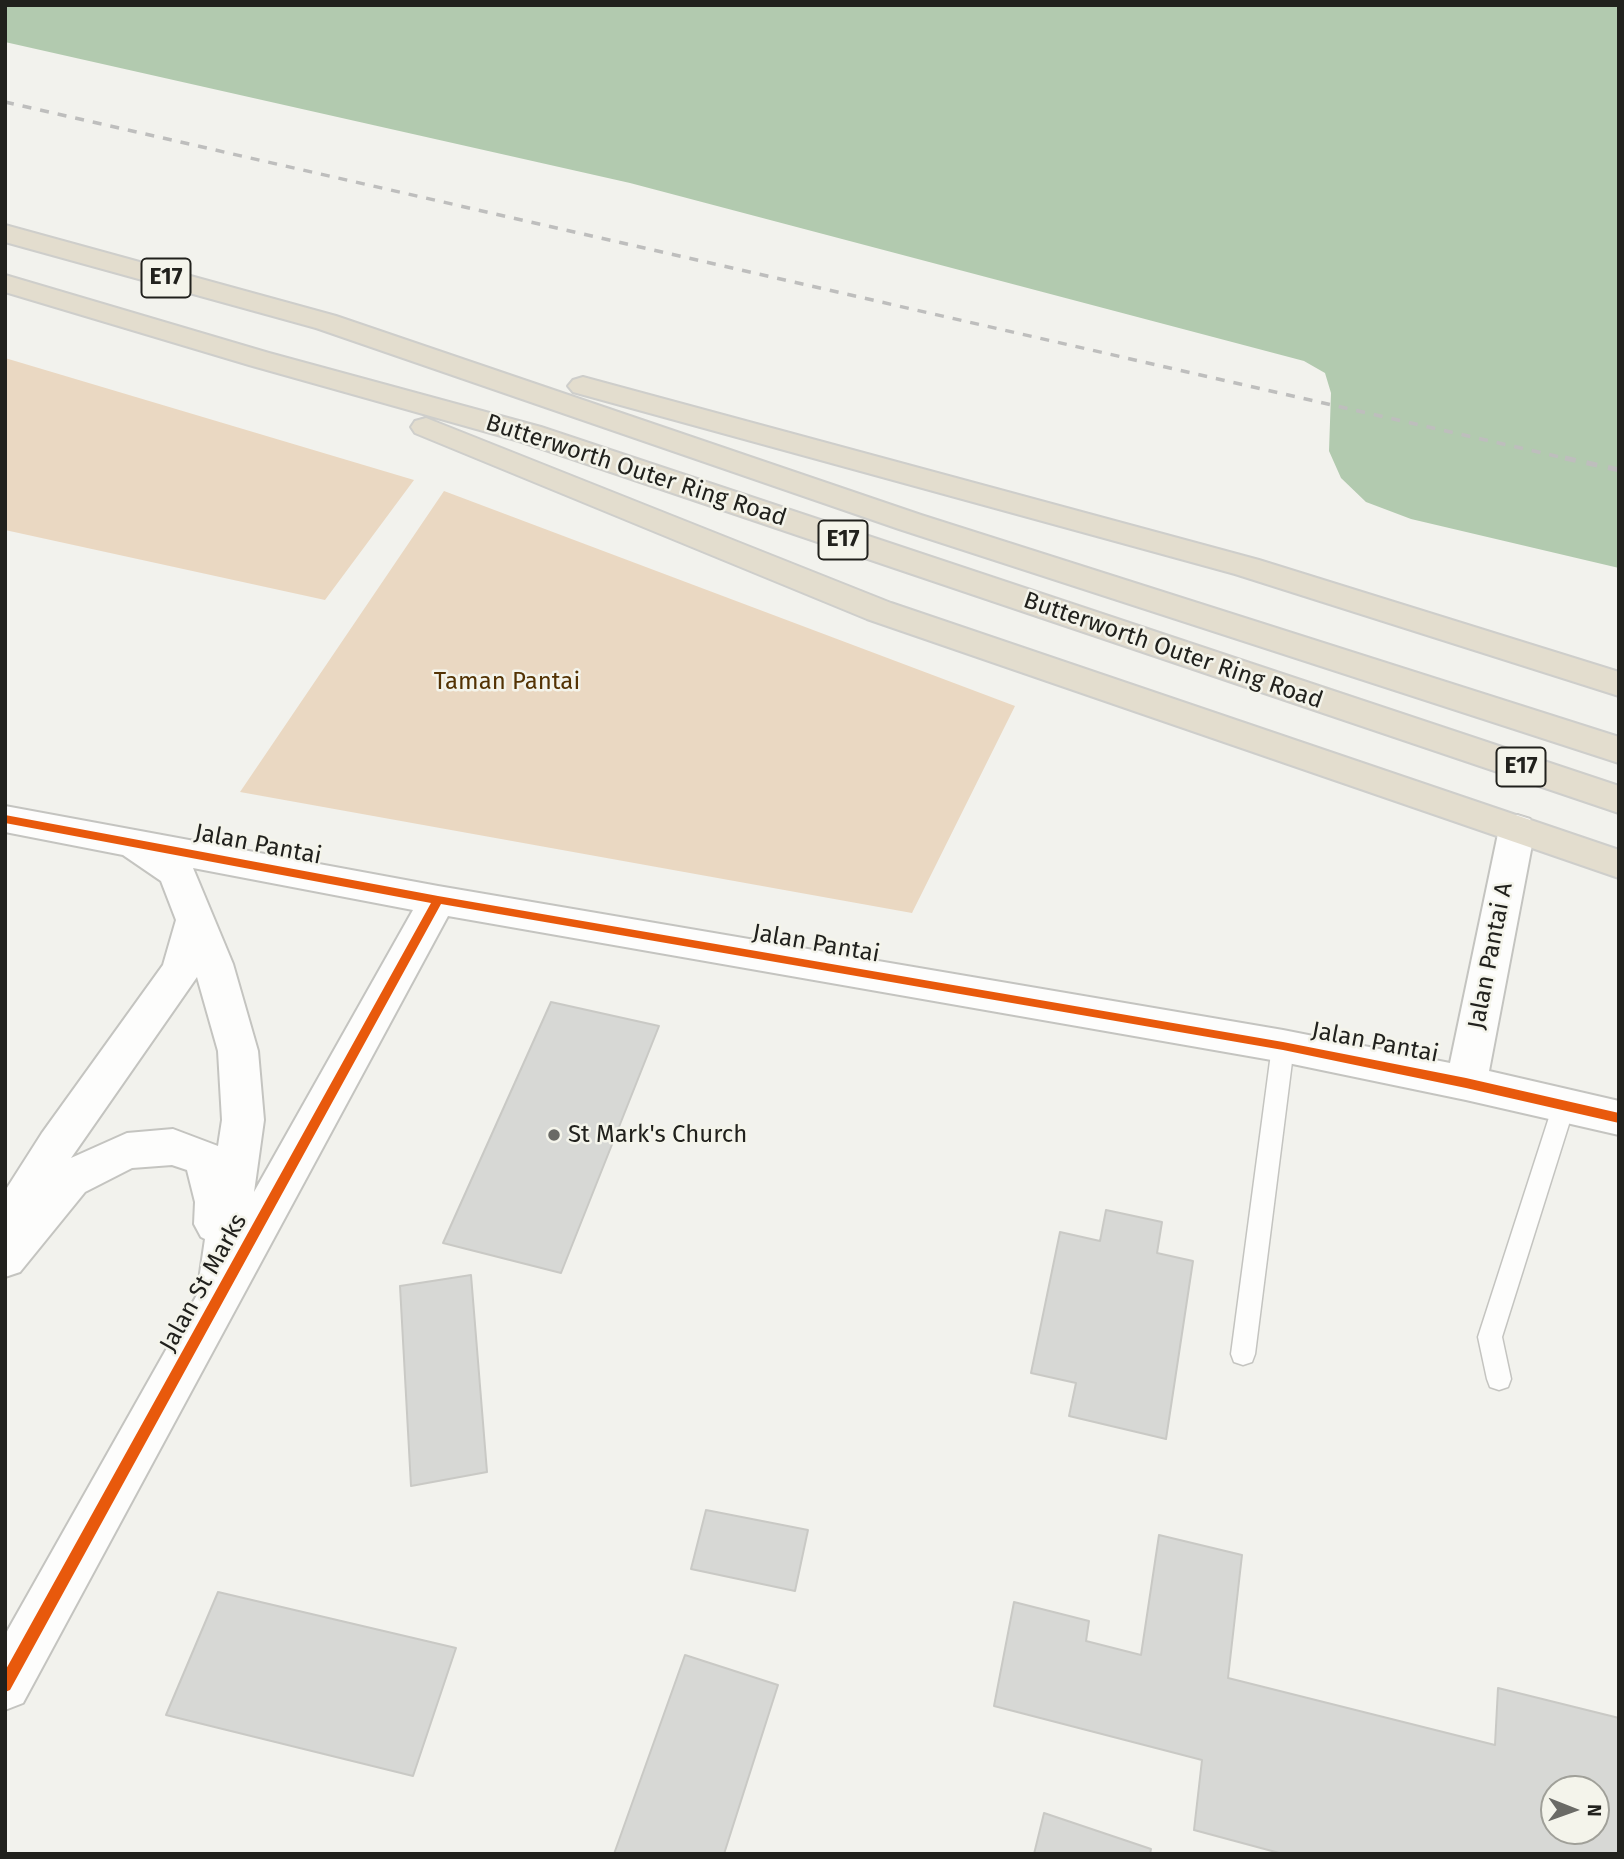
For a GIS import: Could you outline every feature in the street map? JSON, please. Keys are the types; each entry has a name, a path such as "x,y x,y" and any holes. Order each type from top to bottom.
{"highway":[{"name":"Butterworth Outer Ring Road","path":"5,233 326,322 910,522 1619,750"},
{"name":"Butterworth Outer Ring Road","path":"5,283 259,359 530,434 1619,800"},
{"path":"326,322 681,411 1247,567 1619,684"},
{"path":"259,359 879,611 1619,863"}],"street":[{"name":"Jalan Pantai","path":"5,819 438,900 1283,1046 1466,1083 1619,1118"},
{"name":"Jalan Pantai A","path":"1466,1083 1517,829"},
{"path":"126,841 176,872 213,964 238,1051 243,1120 217,1303"},
{"name":"Jalan St Marks","path":"5,1685 438,900"},
{"path":"5,1229 57,1145 181,970 196,918"},
{"path":"5,1258 70,1179 127,1151 173,1147 205,1160 216,1202 217,1303"}],"lane":[{"path":"1243,1354 1283,1046"},
{"path":"1499,1379 1490,1337 1564,1105"}],"green space":[{"path":"5,358 414,480 325,600 5,530"},
{"name":"Taman Pantai","path":"444,491 1015,706 912,913 240,792"}],"shaded area":[{"path":"5,5 1619,5 1619,568 1411,519 1366,502 1341,478 1329,451 1331,393 1325,373 1304,361 630,183 5,42"}],"building":[{"name":"St Mark's Church","path":"551,1002 659,1026 561,1273 443,1243"},
{"path":"1106,1210 1162,1222 1157,1253 1193,1261 1166,1439 1069,1416 1076,1383 1031,1373 1060,1232 1100,1241"},
{"path":"471,1275 487,1472 411,1486 400,1286"},
{"path":"706,1510 808,1530 795,1591 691,1569"},
{"path":"1159,1535 1242,1555 1228,1678 1495,1745 1498,1688 1619,1718 1619,1854 1283,1854 1194,1830 1202,1760 994,1706 1014,1602 1089,1621 1086,1641 1141,1655"},
{"path":"218,1592 456,1648 413,1776 166,1715"},
{"path":"685,1655 778,1685 724,1854 614,1854"},
{"path":"1044,1813 1151,1849 1150,1854 1034,1854"}],"railway":[{"path":"5,102 1573,460"},
{"path":"1565,458 1619,470"}],"cycle path":[{"path":"5,819 438,900 1283,1046 1466,1083 1619,1118"},
{"path":"5,1685 438,900"}],"place":[{"name":"St Mark's Church","path":"554,1135"}]}
